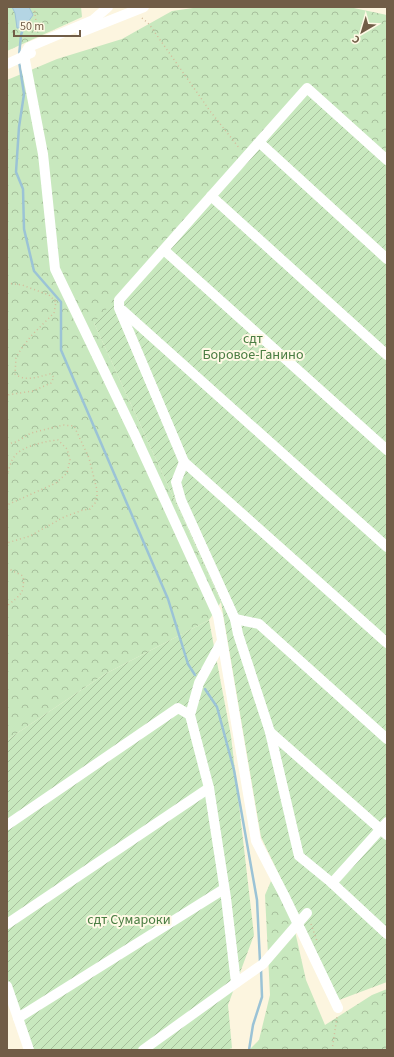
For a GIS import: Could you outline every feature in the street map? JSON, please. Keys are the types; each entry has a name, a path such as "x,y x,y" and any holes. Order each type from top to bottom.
{"street":[{"path":"7,64 38,46 93,20 108,7"},
{"path":"144,7 38,46 29,47 24,55 43,154 55,269 135,435 218,616 256,841 298,923 338,1008"},
{"path":"387,160 307,88 260,143 119,300 119,308 184,462 387,643"},
{"path":"260,143 387,259"},
{"path":"211,196 387,355"},
{"path":"164,250 387,450"},
{"path":"119,308 387,547"},
{"path":"184,462 176,482 181,500 235,619 238,634 270,732 299,856 332,883 387,934"},
{"path":"235,619 259,624 387,739"},
{"path":"222,641 199,683 190,715 209,788 236,983"},
{"path":"7,825 178,708 190,715"},
{"path":"270,732 385,829 332,883"},
{"path":"7,924 209,788"},
{"path":"18,1018 224,889"},
{"path":"142,1050 263,964 307,913"},
{"path":"7,986 29,1050"}],"path":[{"path":"34,7 38,46"},
{"path":"133,11 150,24 210,111 246,158"},
{"path":"7,283 22,285 49,295 56,302 54,313 31,336 21,349 16,358 15,374 21,378 32,379 50,374 54,377 51,383 33,391 7,395"},
{"path":"7,444 16,442 31,434 55,427 63,425 74,426 89,458 98,497 90,509 64,517 30,536 7,543"},
{"path":"7,476 14,456 26,448 43,442 58,440 66,449 70,460 67,473 56,484 7,505"},
{"path":"7,568 23,576 24,584 23,592 7,606"}],"green space":[{"path":"7,7 81,7 82,17 7,51"},
{"path":"200,7 349,7 387,15 387,158 94,323 221,602 209,620 105,674 7,740 7,80 57,59 122,39 172,11"},
{"name":"сдт Боровое-Ганино","path":"309,84 387,158 387,982 339,1000 261,837 221,602 94,323"},
{"name":"сдт Сумароки","path":"209,620 231,736 254,935 228,1005 232,1048 227,1050 29,1050 7,986 7,740 105,674"},
{"path":"271,881 292,918 306,980 325,1025 372,995 387,989 387,1049 249,1050 259,1040 270,995 265,895"}],"water":[{"path":"12,7 29,7 33,15 23,29 17,28 15,13"}],"waterway":[{"path":"19,56 23,29"},
{"path":"19,61 24,94 19,127 16,172 23,189 24,229 34,271 61,302 61,350 168,599 188,664 195,675"},
{"path":"205,689 217,707 234,770 257,900 260,962"},
{"path":"249,1050 253,1025 262,997 261,969"}]}
